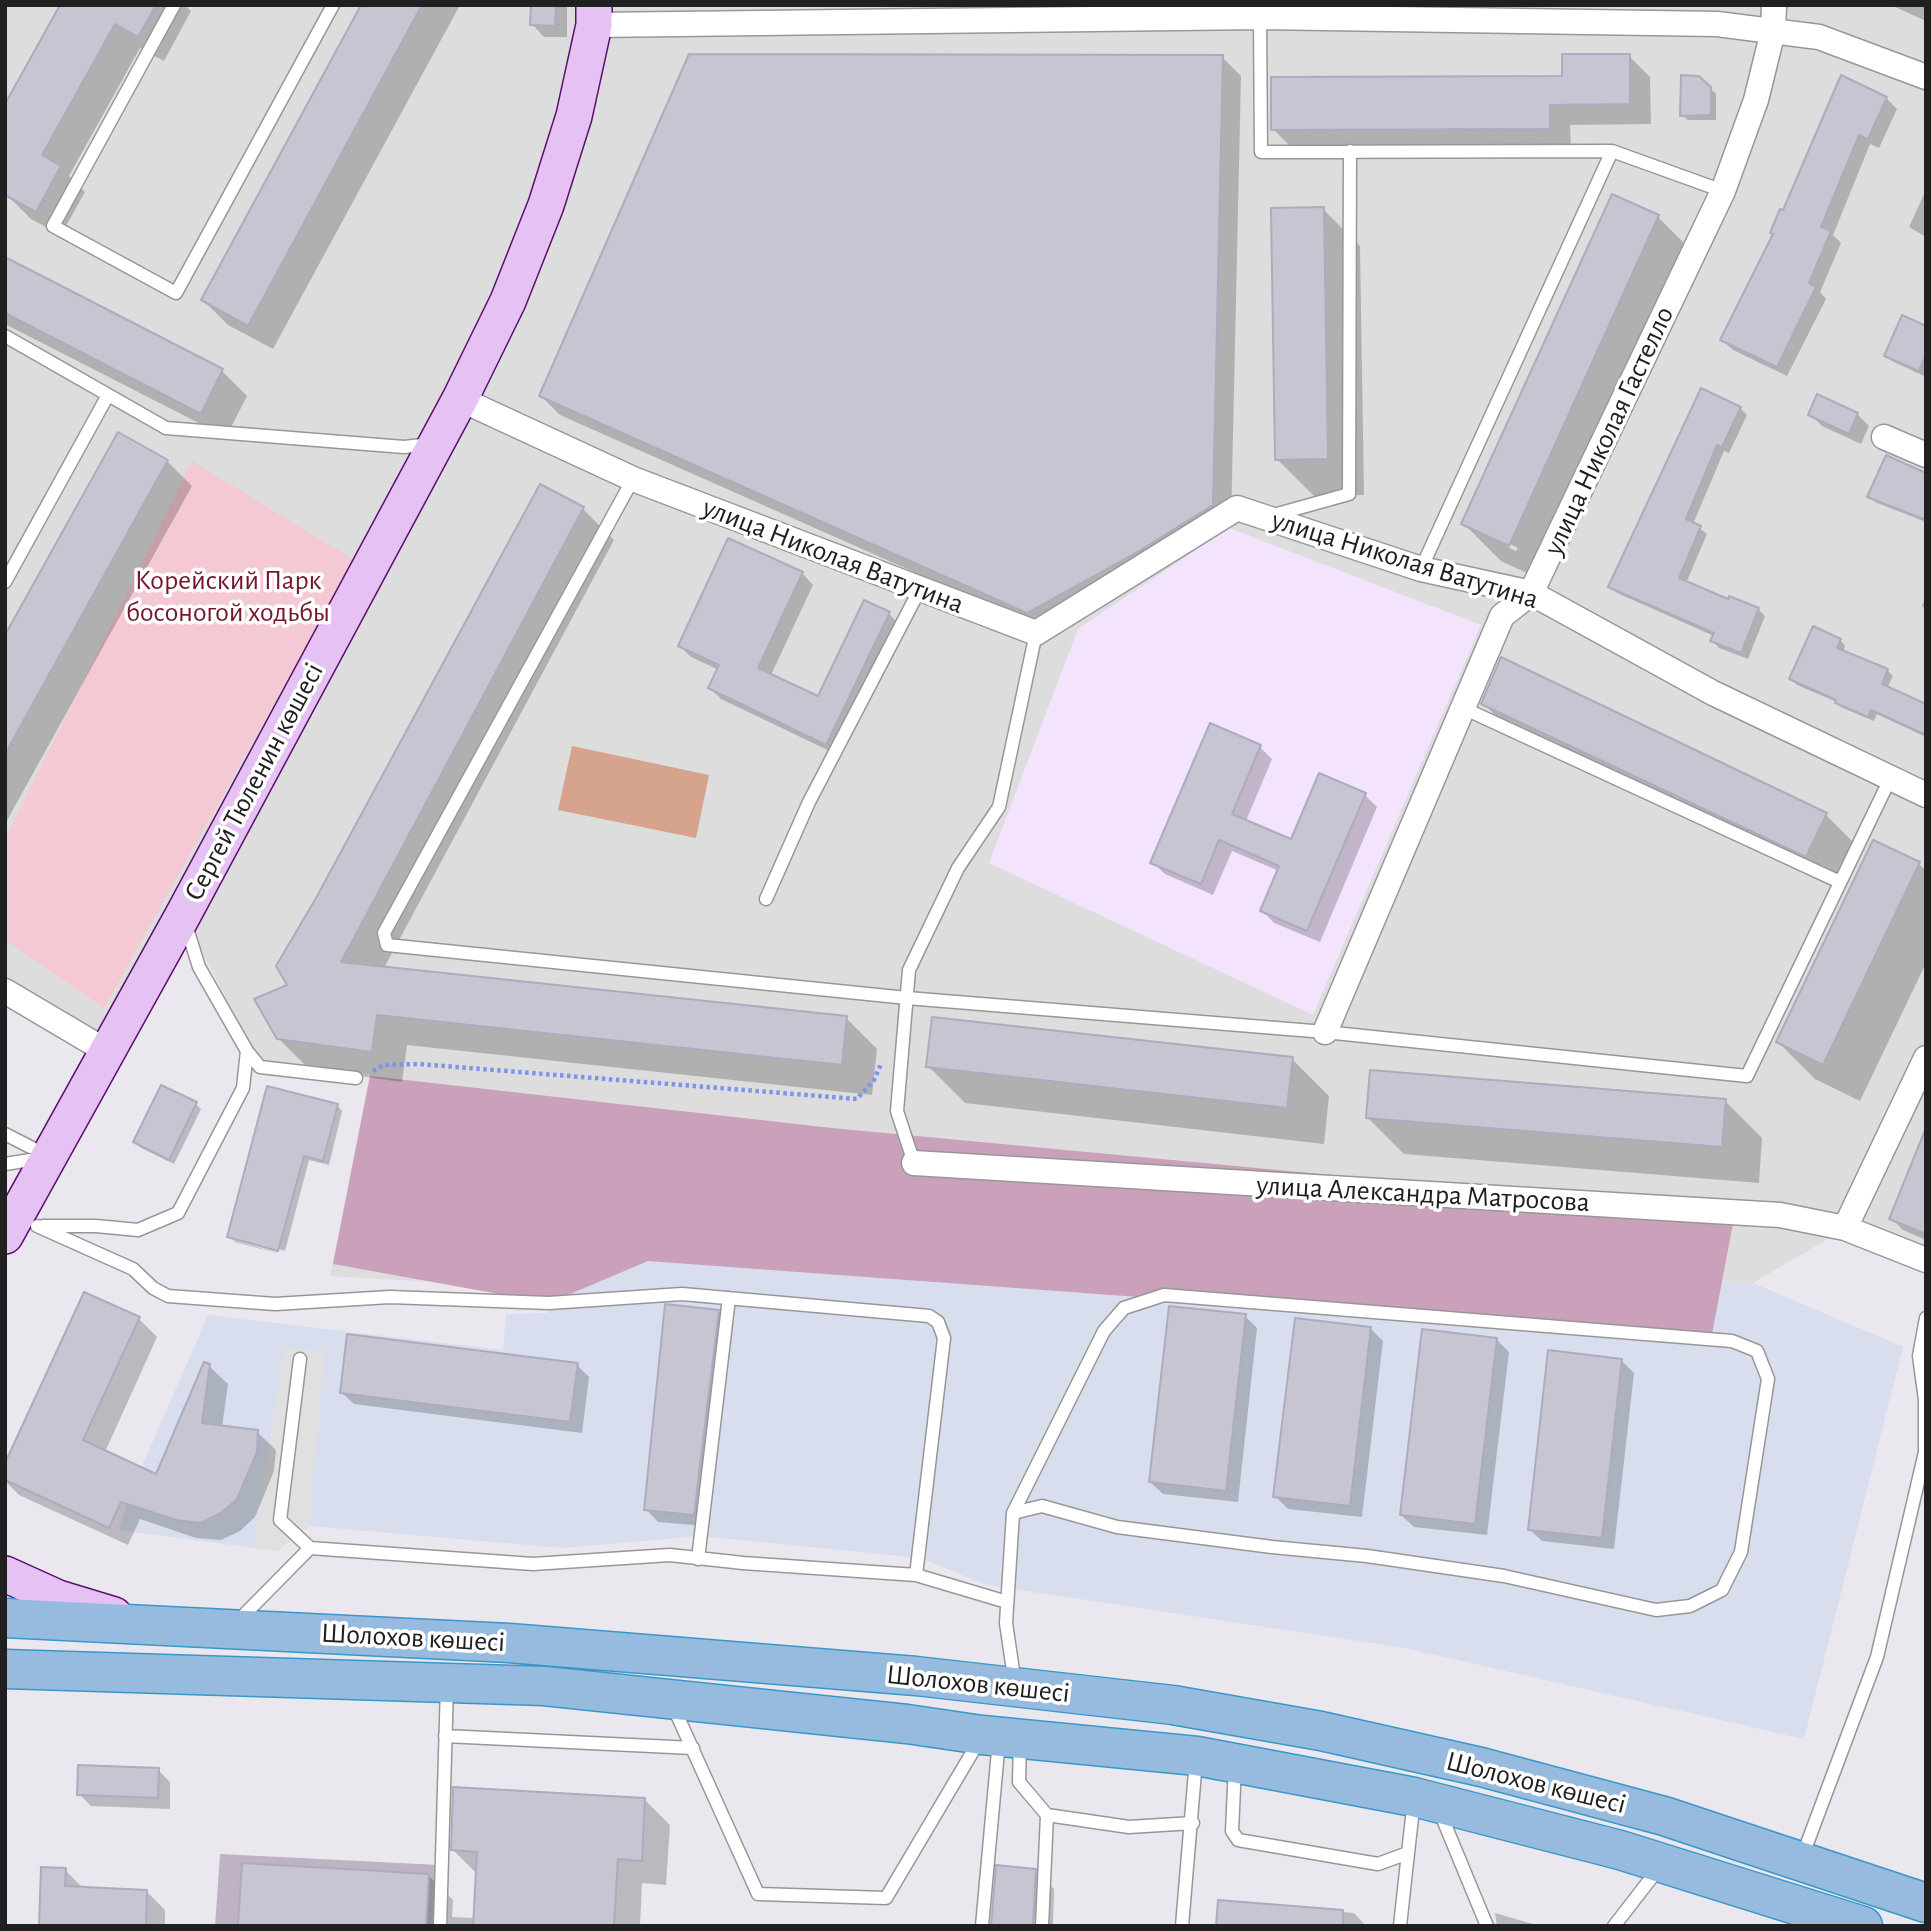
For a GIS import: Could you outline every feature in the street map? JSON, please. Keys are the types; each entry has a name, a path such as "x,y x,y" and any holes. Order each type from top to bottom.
{"highway":[{"name":"Шолохов көшесі","path":"5,1618 509,1643 916,1676 1173,1704 1321,1731 1481,1768 1664,1816 1926,1903"},
{"name":"Шолохов көшесі","path":"5,1669 544,1685 1197,1756 1425,1800 1663,1863 1863,1926"}],"main road":[{"name":"Сергей Тюленин көшесі","path":"20,1226 50,1156 183,915 460,399 508,301 546,205 574,116 594,15"},
{"path":"5,1574 68,1602 100,1612 166,1626"}],"street":[{"name":"улица Николая Гастелло","path":"1325,1032 1502,616 1531,593 1723,191 1756,100 1773,31 1774,5"},
{"path":"594,15 1260,17 1717,24 1819,37 1926,77"},
{"name":"улица Николая Ватутина","path":"460,399 633,480 1036,633 1237,508 1421,569 1531,593 1713,693 1926,794"},
{"path":"1884,437 1926,455"},
{"path":"5,991 108,1052"},
{"path":"1845,1228 1926,1058"},
{"name":"улица Александра Матросова","path":"914,1163 1780,1215 1845,1228 1926,1260"}],"lane":[{"path":"174,5 53,226 176,293 333,5"},
{"path":"1260,17 1261,152 1612,151 1723,191"},
{"path":"1263,518 1349,494 1350,151"},
{"path":"1421,569 1612,151"},
{"path":"5,336 166,428 404,447 435,444"},
{"path":"5,582 108,395"},
{"path":"633,480 384,933 387,945 907,998 1325,1032 1747,1076 1890,779"},
{"path":"766,899 809,802 920,589"},
{"path":"914,1163 897,1111 909,970 958,868 999,807 1036,633"},
{"path":"1463,708 1840,882"},
{"path":"183,915 199,967 247,1051 260,1067 356,1078"},
{"path":"20,1226 96,1226 138,1230 178,1213 243,1088 247,1051"},
{"path":"5,1134 50,1156"},
{"path":"5,1164 50,1156"},
{"path":"20,1226 133,1269 153,1288 168,1296 275,1304 390,1297 549,1303 682,1294 929,1316 938,1322 944,1338 916,1575"},
{"path":"1013,1513 1042,1506 1116,1527 1367,1556 1504,1576 1656,1610 1690,1606 1722,1590 1741,1552 1768,1379 1757,1351 1732,1340 1164,1295 1124,1308 1104,1331 1013,1513 1006,1623 1015,1688"},
{"path":"698,1559 729,1298"},
{"path":"1801,1861 1877,1657 1925,1452 1924,1400 1919,1356 1926,1318"},
{"path":"300,1359 280,1520 310,1548 533,1564 670,1555 916,1575 1007,1602"},
{"path":"231,1629 310,1548"},
{"path":"440,1926 447,1682"},
{"path":"670,1700 758,1894 886,1898 1001,1736"},
{"path":"445,1736 693,1748"},
{"path":"1001,1736 1019,1782 1047,1815 1129,1828 1193,1823"},
{"path":"982,1926 1001,1736"},
{"path":"1182,1926 1197,1756"},
{"path":"1235,1762 1232,1831 1238,1840 1378,1864 1408,1853"},
{"path":"1400,1926 1408,1853 1425,1800"},
{"path":"1425,1800 1487,1926"},
{"path":"1042,1926 1047,1815"},
{"path":"1614,1926 1663,1863"}],"path":[{"path":"356,1078 384,1065 419,1064 857,1099 874,1080 884,1056"}],"shaded area":[{"path":"5,5 1926,5 1926,1260 1845,1229 1753,1283 1020,1267 554,1289 330,1276 370,1074 258,1060 183,915 108,1052 5,991"},
{"path":"1229,528 1481,625 1313,1015 989,863 1078,629"},
{"path":"572,746 709,775 696,838 558,810"},
{"path":"370,1076 832,1128 1735,1213 1711,1339 648,1261 549,1303 333,1264"},
{"path":"667,1255 1020,1267 1753,1283 1903,1347 1804,1739 1405,1648 987,1585 920,1558 701,1536 562,1548 309,1526 278,1551 119,1530 130,1494 208,1315 503,1350 506,1314 548,1313 554,1289"},
{"path":"284,1347 325,1351 309,1526 278,1551 254,1547"},
{"path":"220,1854 439,1865 436,1926 215,1926"}],"green space":[{"name":"Корейский Парк босоногой ходьбы","path":"192,461 354,560 104,1008 5,940 5,840"}],"building":[{"path":"60,5 156,5 138,37 115,24 42,155 61,166 36,212 5,195 5,104"},
{"path":"361,5 422,5 248,326 201,300"},
{"path":"531,5 556,5 555,26 530,25"},
{"path":"689,54 1223,55 1213,505 1139,551 1027,613 539,396"},
{"path":"1562,54 1630,54 1630,104 1550,105 1550,129 1271,130 1271,77 1562,76"},
{"path":"1681,75 1699,76 1711,87 1711,115 1680,116"},
{"path":"1841,75 1887,97 1868,139 1859,135 1821,227 1831,231 1809,283 1816,287 1777,367 1720,340 1773,234 1770,233 1780,209 1783,210"},
{"path":"1612,194 1659,215 1509,546 1461,524"},
{"path":"1324,207 1328,459 1275,460 1271,208"},
{"path":"5,257 223,369 201,414 5,313"},
{"path":"1902,315 1926,326 1926,355 1919,371 1884,356"},
{"path":"1701,388 1741,407 1722,447 1717,445 1686,519 1701,526 1679,578 1728,599 1729,596 1759,608 1741,653 1710,641 1714,633 1608,587"},
{"path":"1817,394 1858,413 1849,434 1808,415"},
{"path":"118,432 168,460 5,754 5,635"},
{"path":"1886,455 1926,473 1926,520 1867,497"},
{"path":"540,484 584,507 341,962 847,1016 842,1065 377,1015 372,1052 277,1039 254,999 287,985 276,966 316,898"},
{"path":"728,538 803,572 758,668 818,696 864,600 890,612 826,745 708,688 719,665 678,646"},
{"path":"1813,626 1841,639 1837,648 1888,669 1882,684 1926,704 1926,735 1871,710 1868,717 1789,679"},
{"path":"1501,657 1827,813 1806,857 1481,704"},
{"path":"1210,723 1261,745 1232,814 1291,839 1319,773 1366,793 1307,931 1260,911 1279,866 1219,840 1201,884 1150,863"},
{"path":"1873,840 1920,862 1823,1065 1776,1042"},
{"path":"932,1017 1293,1057 1287,1108 926,1067"},
{"path":"1370,1070 1726,1099 1722,1147 1366,1118"},
{"path":"161,1085 197,1102 169,1160 133,1142"},
{"path":"267,1086 338,1104 323,1161 304,1156 278,1251 227,1237"},
{"path":"1926,1130 1926,1234 1889,1219"},
{"path":"84,1292 140,1317 83,1440 156,1474 204,1362 210,1364 202,1423 258,1430 257,1452 237,1499 221,1513 201,1523 176,1520 121,1502 109,1528 5,1480 5,1463"},
{"path":"665,1304 719,1310 694,1515 644,1510"},
{"path":"1169,1306 1246,1314 1226,1491 1149,1482"},
{"path":"1295,1318 1371,1327 1350,1506 1273,1497"},
{"path":"1422,1329 1497,1338 1475,1524 1400,1515"},
{"path":"347,1334 578,1363 570,1422 340,1393"},
{"path":"1548,1350 1622,1359 1602,1538 1528,1530"},
{"path":"78,1765 159,1768 158,1798 77,1795"},
{"path":"453,1787 645,1798 642,1861 618,1859 614,1926 473,1926 477,1852 451,1850"},
{"path":"242,1863 429,1874 426,1926 238,1926"},
{"path":"996,1865 1036,1869 1033,1926 991,1926"},
{"path":"41,1867 66,1868 65,1886 147,1890 146,1926 39,1926"},
{"path":"1218,1900 1343,1910 1343,1926 1216,1926"}]}
